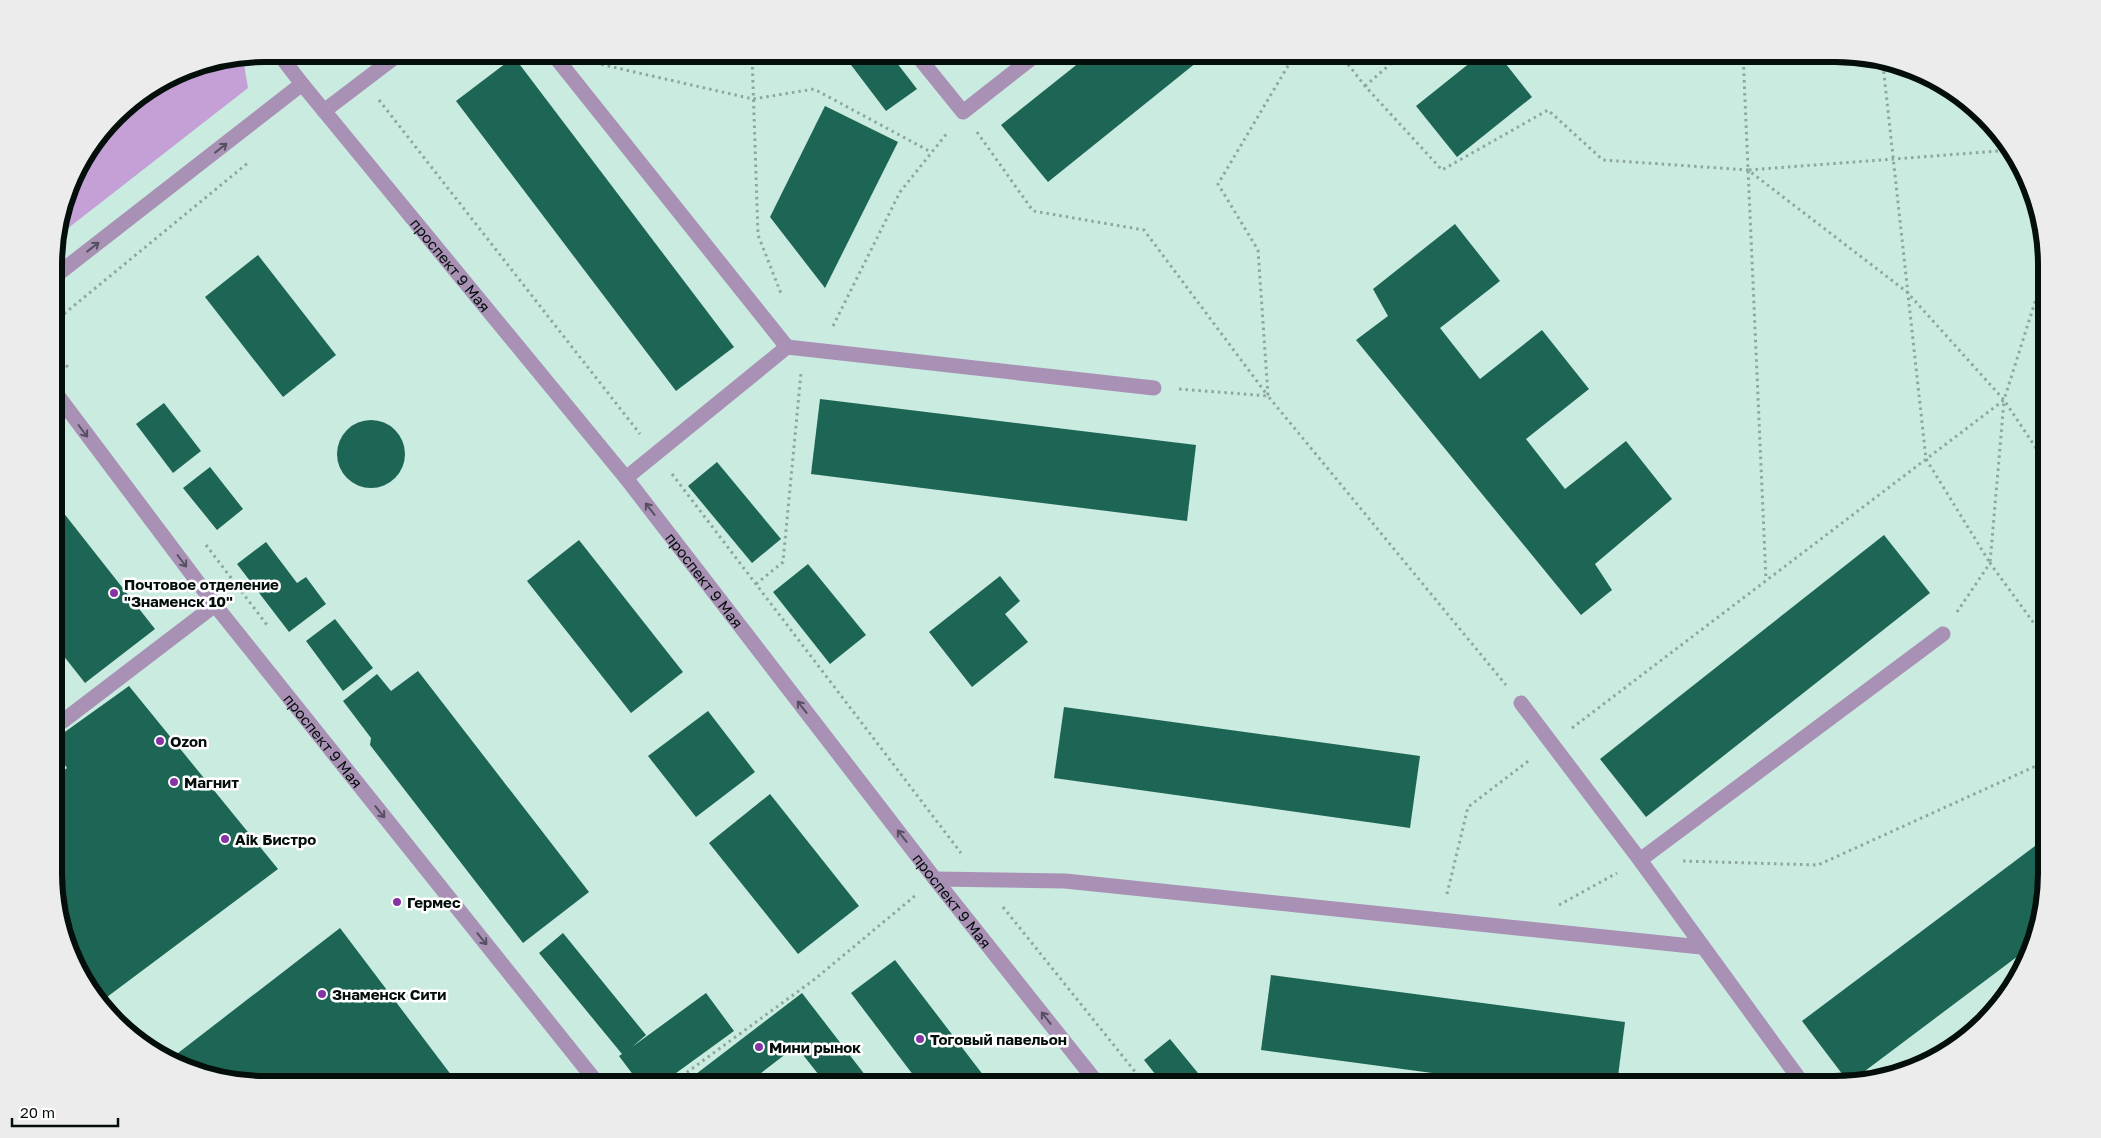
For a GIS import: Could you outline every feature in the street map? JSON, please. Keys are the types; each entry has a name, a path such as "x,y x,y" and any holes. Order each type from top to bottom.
{"street":[{"name":"проспект 9 Мая","path":"285,62 626,478 935,879 1092,1076"},
{"path":"324,111 388,62"},
{"path":"559,62 787,347"},
{"path":"922,62 963,112 1026,62"},
{"path":"62,271 302,84"},
{"path":"626,478 787,347 1154,388"},
{"name":"проспект 9 Мая","path":"62,403 215,605 592,1076"},
{"path":"62,721 215,605"},
{"path":"1640,860 1943,634"},
{"path":"1521,703 1640,860 1701,947 1797,1076"},
{"path":"935,879 1065,881 1701,947"}],"path":[{"path":"592,62 753,100 814,89 931,152"},
{"path":"752,62 758,235 786,305"},
{"path":"1268,396 1258,250 1218,184 1290,62"},
{"path":"1346,62 1442,170 1548,110 1603,160 1748,170 2003,151"},
{"path":"1366,86 1393,62"},
{"path":"1743,62 1766,580"},
{"path":"1882,68 1926,459 1990,563 2038,629"},
{"path":"820,351 900,192 963,112 1033,211 1144,230 1268,396 1521,703"},
{"path":"62,315 252,159"},
{"path":"1748,170 1907,292 2004,400 2038,451"},
{"path":"1943,634 1990,563 2004,400 2038,292"},
{"path":"756,584 782,562 803,348"},
{"path":"1154,388 1268,396"},
{"path":"1441,920 1468,807 2004,400"},
{"path":"1518,928 1640,860 1818,865 2038,765"},
{"path":"682,1076 815,979 935,879"},
{"path":"982,880 1139,1076"}],"shaded area":[{"path":"239,64 244,64 248,88 65,230 73,200 83,175 104,142 142,104 175,83 213,69"}],"building":[{"path":"507,62 518,62 734,347 676,391 456,101"},
{"path":"849,62 896,62 917,89 886,111"},
{"path":"1080,62 1197,62 1048,182 1001,125"},
{"path":"1471,62 1504,62 1532,97 1457,157 1416,106"},
{"path":"825,106 898,142 825,288 770,217"},
{"path":"1455,224 1500,281 1440,328 1480,379 1542,330 1589,389 1526,439 1565,489 1626,441 1672,499 1595,564 1612,590 1581,615 1356,340 1388,316 1373,289"},
{"path":"258,255 336,355 283,397 205,297"},
{"path":"820,399 1196,445 1187,521 811,474"},
{"path":"164,403 201,451 173,473 136,424"},
{"path":"371,420 384,423 395,430 402,441 405,454 402,467 395,478 384,485 371,488 358,485 347,478 340,467 337,454 340,441 347,430 358,423"},
{"path":"717,462 781,539 752,563 688,486"},
{"path":"210,467 243,509 217,530 183,488"},
{"path":"62,511 155,629 85,683 62,654"},
{"path":"1884,535 1930,593 1646,817 1600,759"},
{"path":"579,540 683,672 631,713 527,581"},
{"path":"266,542 297,583 306,577 326,604 289,632 237,564"},
{"path":"808,564 866,635 830,664 773,592"},
{"path":"1000,576 1020,601 1005,614 1028,642 972,687 929,632"},
{"path":"335,619 373,668 343,691 306,641"},
{"path":"418,671 589,892 523,943 370,745 371,738 343,701 377,674 391,691"},
{"path":"129,686 278,869 106,998 83,963 73,938 66,912 62,873 62,772 67,768 62,761 62,734"},
{"path":"1064,707 1420,756 1410,828 1054,778"},
{"path":"708,711 755,772 696,817 648,756"},
{"path":"770,794 859,906 798,954 709,843"},
{"path":"2038,844 2037,899 2032,925 2022,953 1861,1074 1843,1075 1802,1021"},
{"name":"Знаменск Сити","path":"340,928 452,1076 265,1076 213,1069 175,1055"},
{"path":"563,933 646,1035 632,1047 706,993 734,1031 672,1076 634,1076 619,1056 622,1054 539,953"},
{"name":"Тоговый павельон","path":"895,960 984,1076 914,1076 851,993"},
{"path":"1271,975 1625,1022 1618,1076 1454,1076 1261,1050"},
{"path":"802,993 866,1076 820,1076 796,1046 757,1076 693,1076"},
{"path":"1170,1039 1200,1076 1157,1076 1144,1060"}],"place":[{"name":"Почтовое отделение \"Знаменск 10\"","path":"114,593"},
{"name":"Ozon","path":"160,741"},
{"name":"Магнит","path":"174,782"},
{"name":"Aik Бистро","path":"225,839"},
{"name":"Гермес","path":"397,902"},
{"name":"Знаменск Сити","path":"322,994"},
{"name":"Тоговый павельон","path":"920,1039"},
{"name":"Мини рынок","path":"759,1047"}]}
